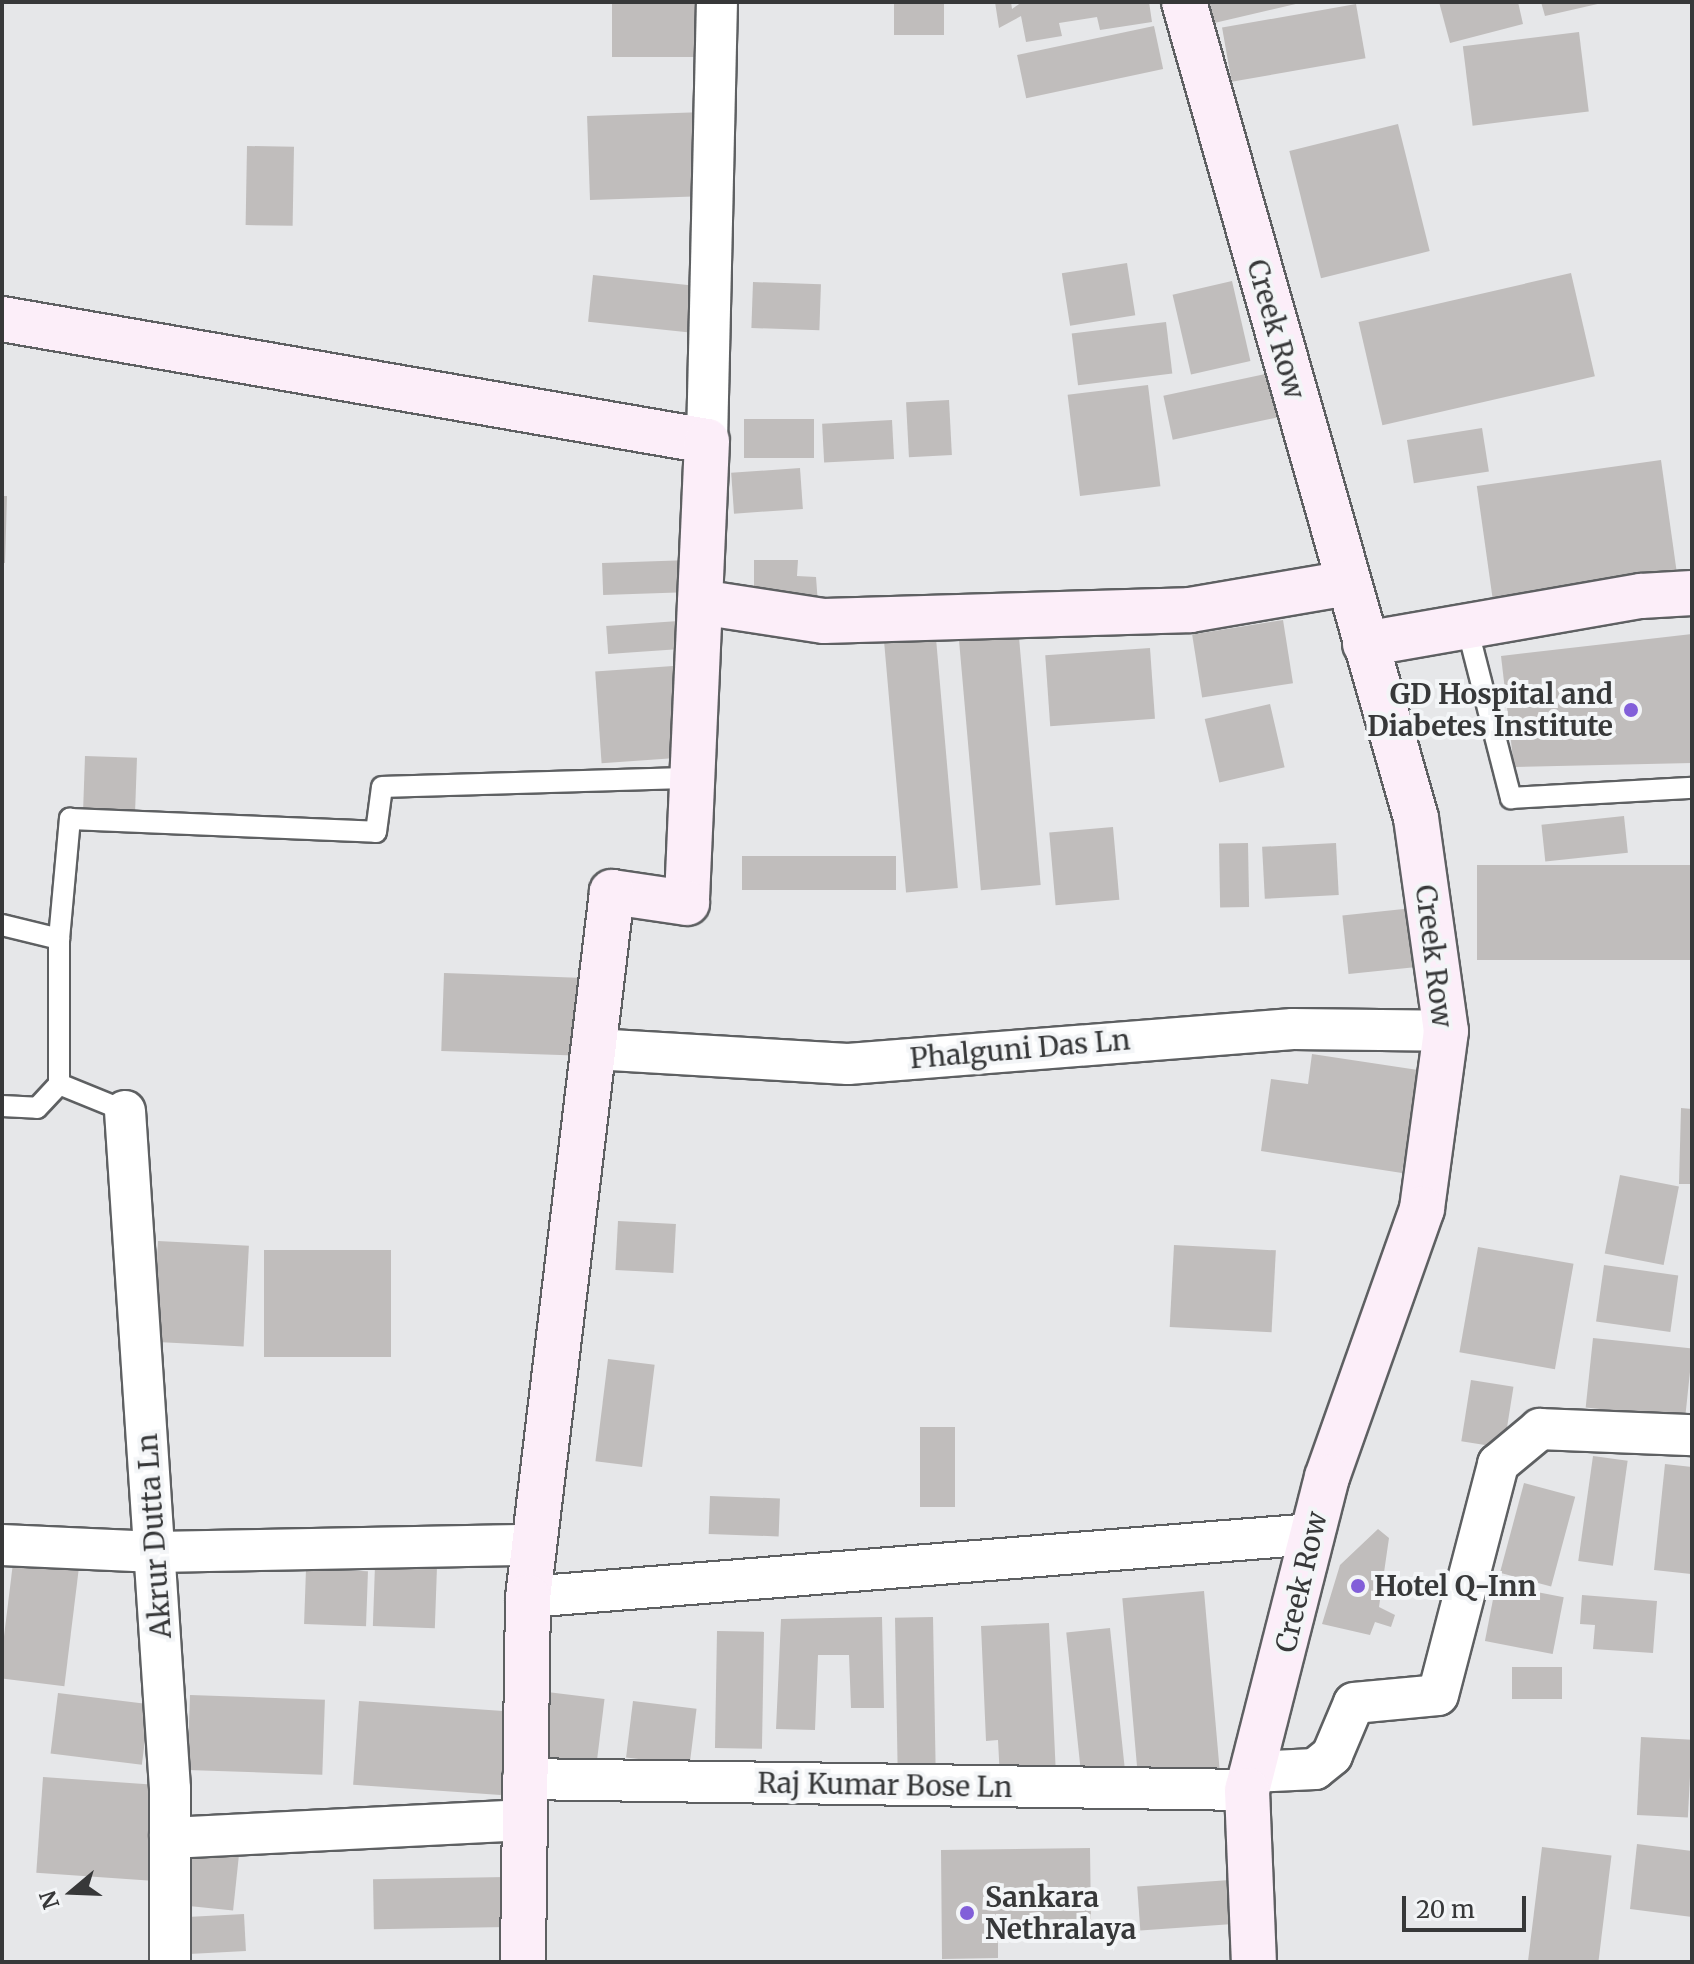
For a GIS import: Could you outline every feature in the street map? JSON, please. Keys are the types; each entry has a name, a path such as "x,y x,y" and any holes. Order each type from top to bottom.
{"street":[{"path":"523,1962 522,1799 528,1597 612,892 687,903 707,441 717,2"},
{"name":"Creek Row","path":"1184,2 1416,818 1446,1031 1422,1209 1313,1534 1250,1781 1254,1962"},
{"path":"2,319 707,441"},
{"path":"700,602 824,621 1190,610 1348,583"},
{"path":"1365,644 1692,593"},
{"name":"Phalguni Das Ln","path":"594,1049 848,1064 1293,1029 1446,1031"},
{"name":"Akrur Dutta Ln","path":"125,1111 156,1552 170,1838 170,1962"},
{"name":"Raj Kumar Bose Ln","path":"170,1838 522,1799 1250,1781 1315,1769 1332,1755 1354,1703 1438,1695 1498,1464 1540,1429 1692,1435"},
{"path":"528,1597 1313,1534"},
{"path":"2,1545 156,1552 534,1545"}],"lane":[{"path":"1467,627 1511,798 1692,788"},
{"path":"2,1106 37,1108 59,1084 59,939 70,819 376,832 382,787 692,778"},
{"path":"2,925 59,939"},
{"path":"59,1084 125,1111"}],"building":[{"path":"612,2 705,2 705,57 612,57"},
{"path":"894,2 944,2 944,35 894,35"},
{"path":"995,2 1011,2 1012,9 1022,2 1149,2 1152,22 1100,30 1097,17 1059,23 1062,36 1026,42 1021,16 999,28"},
{"path":"1205,2 1300,2 1300,3 1210,24"},
{"path":"1439,2 1518,2 1523,24 1450,43"},
{"path":"1541,2 1602,2 1602,3 1545,16"},
{"path":"1356,4 1366,58 1232,82 1222,28"},
{"path":"1154,26 1163,69 1026,98 1017,55"},
{"path":"1579,32 1589,111 1473,126 1463,46"},
{"path":"705,112 708,196 590,200 587,116"},
{"path":"1398,124 1430,251 1321,278 1289,151"},
{"path":"247,146 294,147 293,226 246,225"},
{"path":"1127,263 1135,315 1070,326 1062,273"},
{"path":"1571,273 1595,376 1382,425 1359,322"},
{"path":"593,275 699,286 695,333 588,322"},
{"path":"1232,281 1250,361 1191,375 1173,295"},
{"path":"753,282 821,284 819,330 751,328"},
{"path":"1166,322 1172,374 1078,385 1072,334"},
{"path":"1270,373 1279,417 1173,440 1163,396"},
{"path":"1148,385 1160,486 1080,496 1068,395"},
{"path":"949,400 952,455 909,457 906,402"},
{"path":"744,419 814,419 814,458 744,458"},
{"path":"892,420 894,459 824,463 822,424"},
{"path":"1482,428 1489,471 1414,483 1407,440"},
{"path":"1661,460 1678,584 1494,610 1477,486"},
{"path":"800,468 803,509 734,514 731,473"},
{"path":"2,496 7,496 5,563 2,563"},
{"path":"691,560 692,592 603,595 602,563"},
{"path":"754,560 798,560 797,576 816,577 818,604 754,592"},
{"path":"693,620 695,648 608,654 606,626"},
{"path":"1283,620 1293,683 1202,698 1192,634"},
{"path":"1018,626 1041,885 981,890 958,631"},
{"path":"935,627 958,888 906,893 883,632"},
{"path":"1692,634 1692,763 1514,767 1501,656"},
{"path":"1150,648 1155,719 1050,726 1045,655"},
{"path":"673,666 679,758 602,763 595,671"},
{"path":"1270,704 1285,767 1219,782 1205,719"},
{"path":"85,756 137,758 135,814 83,812"},
{"path":"1624,816 1628,853 1545,861 1541,825"},
{"path":"1113,827 1119,900 1056,905 1049,833"},
{"path":"1248,843 1249,907 1220,907 1219,844"},
{"path":"1336,843 1339,895 1265,899 1262,847"},
{"path":"742,856 896,856 896,890 742,890"},
{"path":"1477,865 1692,865 1692,960 1477,960"},
{"path":"1413,908 1419,967 1349,974 1342,915"},
{"path":"444,973 585,978 582,1056 441,1051"},
{"path":"1312,1054 1418,1070 1402,1173 1261,1151 1271,1079 1308,1084"},
{"path":"1681,1108 1692,1109 1692,1184 1679,1184"},
{"path":"1620,1175 1679,1186 1664,1265 1605,1254"},
{"path":"618,1221 676,1224 673,1273 615,1270"},
{"path":"158,1241 249,1246 244,1347 153,1342"},
{"path":"1174,1245 1276,1250 1272,1332 1170,1327"},
{"path":"1478,1247 1574,1264 1555,1369 1459,1352"},
{"path":"264,1250 391,1250 391,1357 264,1357"},
{"path":"1604,1265 1678,1275 1670,1332 1596,1321"},
{"path":"1593,1338 1692,1348 1685,1418 1586,1408"},
{"path":"608,1359 655,1365 642,1467 595,1461"},
{"path":"1471,1380 1513,1387 1504,1448 1461,1441"},
{"path":"920,1427 955,1427 955,1507 920,1507"},
{"path":"1593,1456 1628,1461 1613,1566 1578,1561"},
{"path":"1665,1464 1692,1467 1691,1574 1654,1570"},
{"path":"1524,1483 1575,1497 1551,1587 1500,1573"},
{"path":"710,1496 780,1498 779,1536 709,1534"},
{"name":"Hotel Q-Inn","path":"1378,1529 1389,1538 1379,1607 1395,1615 1391,1627 1375,1622 1370,1635 1322,1624 1340,1565"},
{"path":"13,1563 79,1571 64,1686 2,1679 2,1653"},
{"path":"375,1565 437,1567 435,1628 373,1626"},
{"path":"306,1569 368,1571 366,1626 304,1624"},
{"path":"1496,1584 1564,1597 1553,1654 1485,1641"},
{"path":"1204,1591 1220,1768 1138,1775 1122,1598"},
{"path":"1582,1595 1657,1601 1653,1653 1593,1649 1595,1625 1580,1624"},
{"path":"882,1617 884,1708 851,1708 849,1655 818,1655 815,1730 776,1729 781,1619"},
{"path":"933,1617 936,1771 898,1772 895,1618"},
{"path":"1049,1623 1056,1776 1000,1779 998,1740 986,1741 981,1626"},
{"path":"1110,1628 1125,1774 1082,1779 1066,1633"},
{"path":"717,1631 764,1632 762,1749 715,1748"},
{"path":"1512,1667 1562,1667 1562,1699 1512,1699"},
{"path":"539,1691 605,1699 597,1764 531,1756"},
{"path":"58,1693 149,1704 142,1765 51,1754"},
{"path":"190,1695 325,1700 322,1775 187,1770"},
{"path":"359,1701 507,1711 501,1795 353,1785"},
{"path":"633,1701 697,1709 690,1765 626,1758"},
{"path":"1641,1737 1692,1740 1688,1818 1637,1815"},
{"path":"43,1777 155,1785 148,1881 36,1873"},
{"path":"1637,1844 1692,1851 1692,1917 1630,1909"},
{"path":"1542,1847 1611,1856 1598,1962 1528,1962"},
{"path":"1090,1848 1091,1919 998,1920 998,1958 942,1959 941,1850"},
{"path":"192,1852 239,1857 233,1911 186,1906"},
{"path":"506,1877 507,1927 374,1929 373,1879"},
{"path":"1230,1880 1233,1924 1140,1930 1137,1886"},
{"path":"244,1914 246,1951 189,1954 187,1917"}],"place":[{"name":"GD Hospital and Diabetes Institute","path":"1631,710"},
{"name":"Hotel Q-Inn","path":"1358,1586"},
{"name":"Sankara Nethralaya","path":"967,1913"}]}
